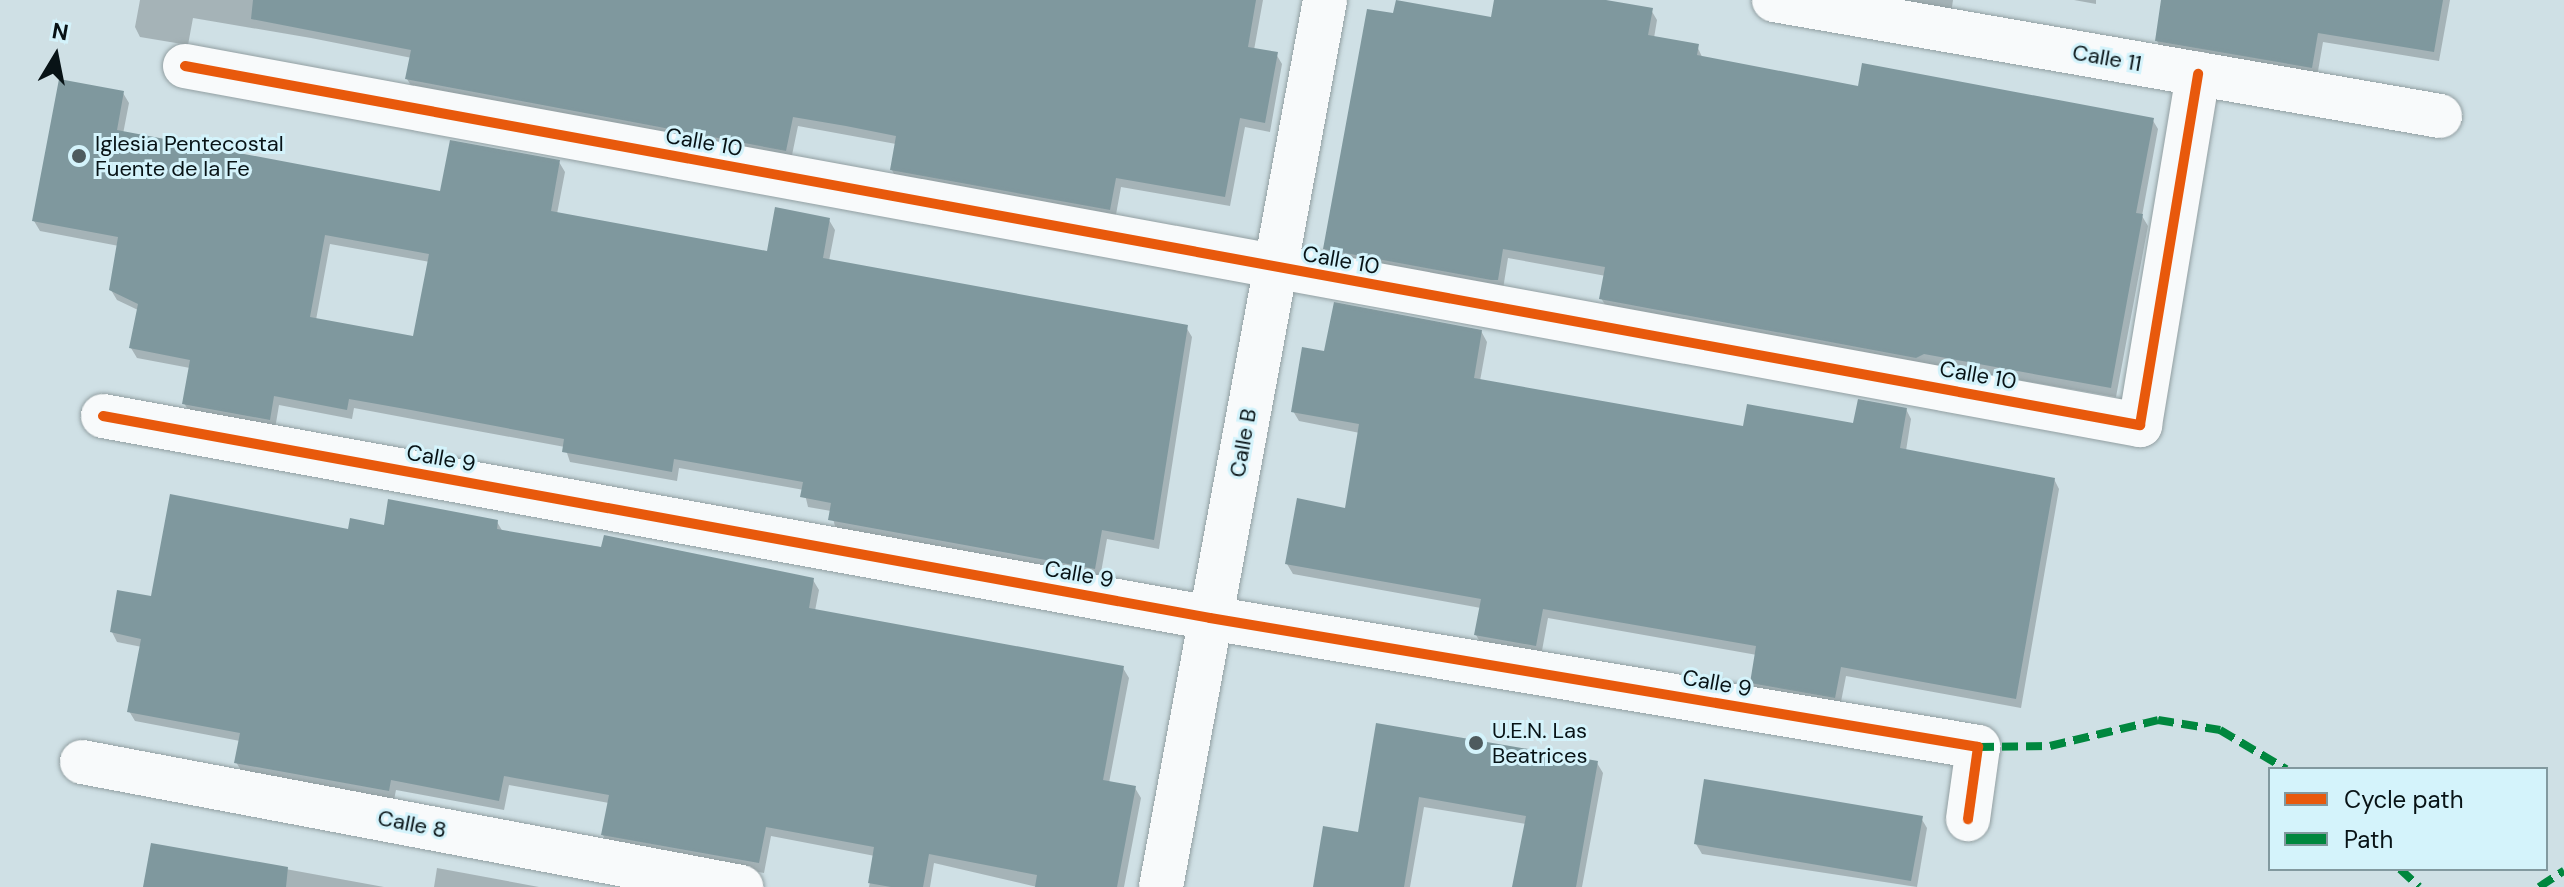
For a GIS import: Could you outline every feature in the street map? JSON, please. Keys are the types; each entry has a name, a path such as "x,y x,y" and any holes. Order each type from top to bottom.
{"street":[{"name":"Calle B","path":"1161,887 1325,0"},
{"name":"Calle 11","path":"1774,0 2440,116"},
{"name":"Calle 10","path":"185,66 2140,425 2198,74"},
{"name":"Calle 9","path":"103,416 1210,618 1978,747 1968,819"},
{"name":"Calle 8","path":"82,762 741,887"}],"building":[{"path":"253,0 1256,0 1248,47 1278,52 1265,123 1240,118 1225,197 1116,178 1110,210 890,170 896,136 846,126 793,117 786,151 405,79 411,50 251,19"},
{"path":"1396,0 1491,17 1494,0 1606,0 1653,8 1648,35 1699,44 1697,55 1858,86 1862,63 2154,118 2136,213 2143,214 2111,388 1924,354 1916,358 1599,299 1605,267 1503,249 1498,280 1491,280 1323,249 1367,9 1393,13"},
{"path":"2161,0 2443,0 2434,52 2318,33 2312,68 2155,41"},
{"path":"59,79 124,91 117,130 440,191 450,140 560,160 551,211 767,251 775,207 830,218 823,258 1188,325 1154,540 1102,530 1095,569 828,520 831,503 800,497 803,482 674,459 672,472 562,452 564,439 411,410 349,399 347,410 274,396 270,420 182,404 190,360 129,348 138,304 109,290 118,237 32,221","holes":["325,235 429,254 413,336 310,317"]},
{"path":"1334,302 1482,330 1474,378 1743,426 1747,404 1853,423 1858,399 1907,408 1900,448 2055,478 2016,699 1841,667 1835,698 1750,683 1756,646 1543,609 1536,646 1474,635 1481,599 1285,564 1297,498 1345,508 1359,424 1291,412 1302,347 1324,351"},
{"path":"170,494 348,529 350,518 384,525 388,499 498,520 497,529 601,547 604,535 814,578 809,608 1124,666 1103,780 1136,786 1117,887 1035,887 1037,875 929,854 923,887 891,887 868,883 874,847 766,827 759,863 601,835 609,795 504,776 499,801 391,780 389,791 234,763 240,733 127,712 141,639 110,632 117,590 151,596"},
{"path":"1376,723 1598,761 1576,887 1512,887 1526,816 1419,797 1404,887 1313,887 1323,826 1358,832"},
{"path":"1704,779 1923,816 1911,881 1694,844"},
{"path":"151,843 288,867 286,887 143,887"}],"marked path":[{"path":"1978,747 2050,746 2158,720 2220,730 2283,767"},
{"path":"2402,871 2419,887"},
{"path":"2539,887 2564,871"}],"cycle path":[{"path":"185,66 2140,425 2198,74"},
{"path":"103,416 1210,618 1978,747 1968,819"}],"place":[{"name":"Iglesia Pentecostal Fuente de la Fe","path":"79,156"},
{"name":"U.E.N. Las Beatrices","path":"1476,743"}]}
